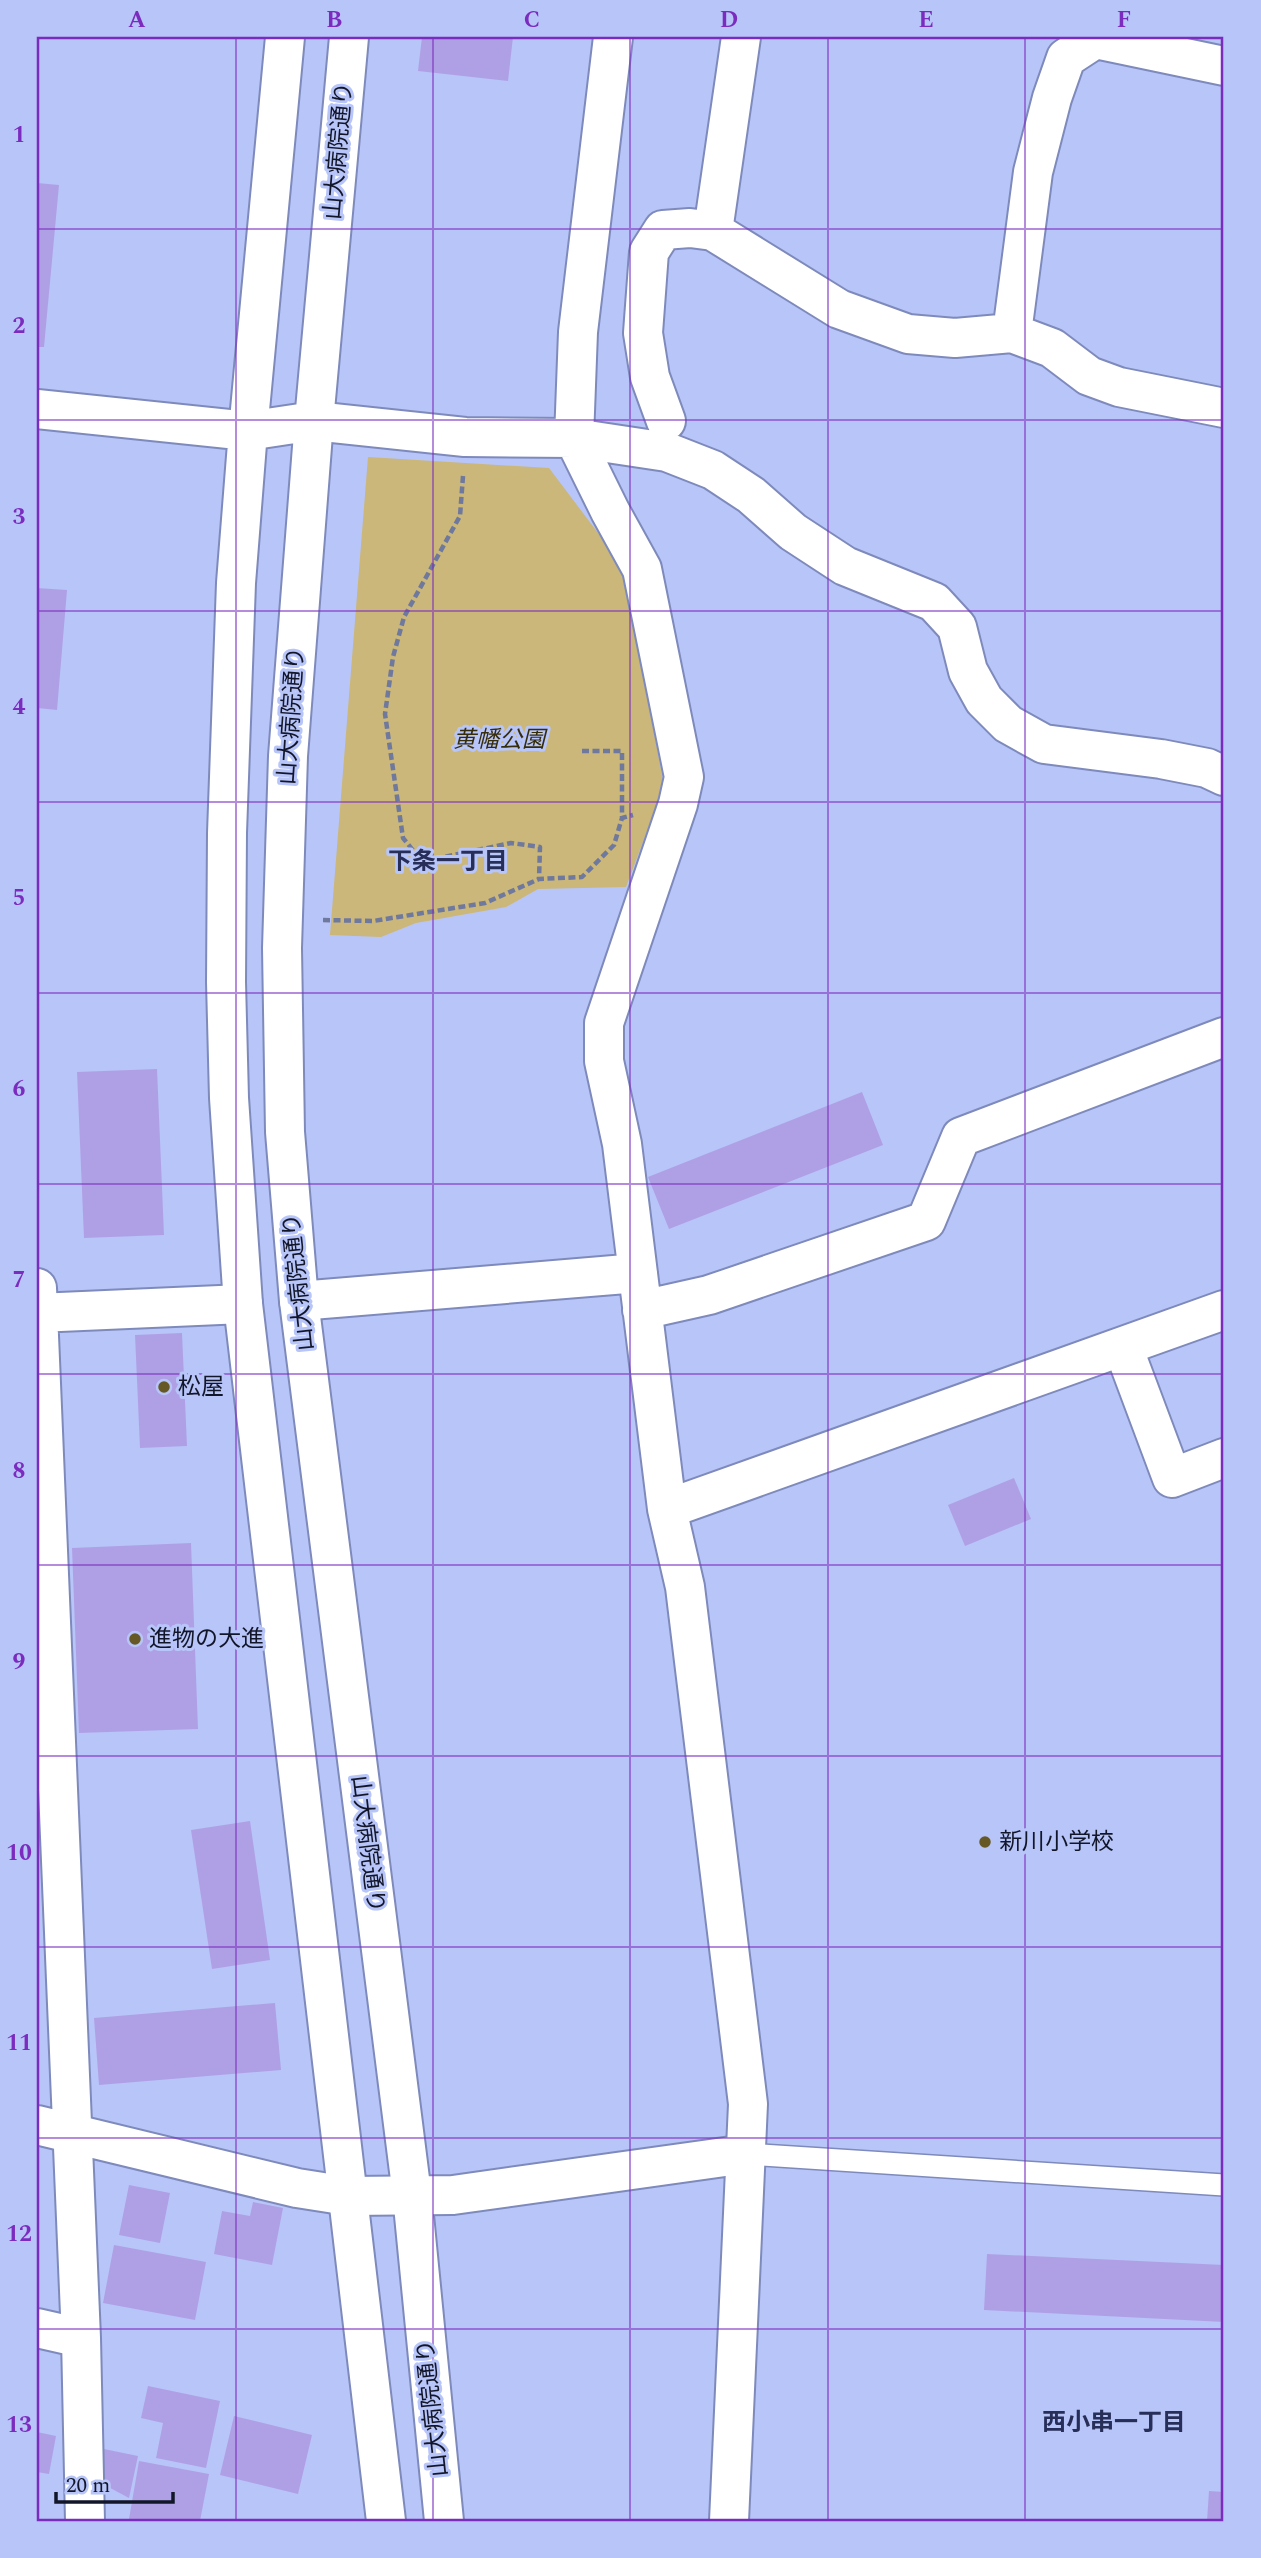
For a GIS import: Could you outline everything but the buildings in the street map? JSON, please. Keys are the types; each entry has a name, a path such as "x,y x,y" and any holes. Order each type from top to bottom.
{"street":[{"path":"285,37 236,583 227,833 229,1098 243,1304 386,2521"},
{"name":"山大病院通り","path":"349,37 314,421 288,756 282,948 285,1132 299,1301 412,2195 444,2521"},
{"path":"613,37 578,332 574,438 642,569 684,777 678,804 604,1023 604,1060 622,1144 667,1509 685,1587 748,2104 729,2521"},
{"path":"713,231 741,37"},
{"path":"1012,333 1033,172 1052,98 1066,58 1095,39 1224,66"},
{"path":"666,421 650,377 643,333 649,252 663,230 690,228 713,231 839,309 908,334 955,338 1012,333 1052,348 1089,376 1109,383 1224,408"},
{"path":"37,409 248,432 314,421 465,437 574,438 667,452 713,470 751,495 793,532 845,566 934,602 957,627 968,671 984,700 1008,724 1044,744 1161,759 1207,768 1224,776"},
{"path":"299,1301 640,1292 709,1295 926,1221 961,1137 1224,1037"},
{"path":"85,2521 81,2338 54,2129 37,1305 243,1304"},
{"path":"667,1509 1224,1310"},
{"path":"1123,1347 1172,1478 1224,1458"},
{"path":"54,2129 297,2188 348,2196 453,2195 746,2154"},
{"path":"37,2328 81,2338"}],"lane":[{"path":"746,2154 1224,2185"}],"path":[{"path":"465,437 460,516 404,617 393,657 386,714 403,838 416,854 439,858 511,843 540,847 539,879"},
{"path":"323,920 373,921 485,903 539,879 582,877 614,845 622,818 622,751 582,751"},
{"path":"622,818 678,804"}],"green space":[{"name":"黄幡公園","path":"368,457 549,468 623,566 664,786 626,887 538,889 506,907 416,923 381,937 330,935"}],"place":[{"name":"松屋","path":"164,1387"},
{"name":"進物の大進","path":"135,1639"},
{"name":"新川小学校","path":"985,1842"}],"district":[{"name":"下条一丁目","path":"448,862"},
{"name":"西小串一丁目","path":"1114,2423"}]}
